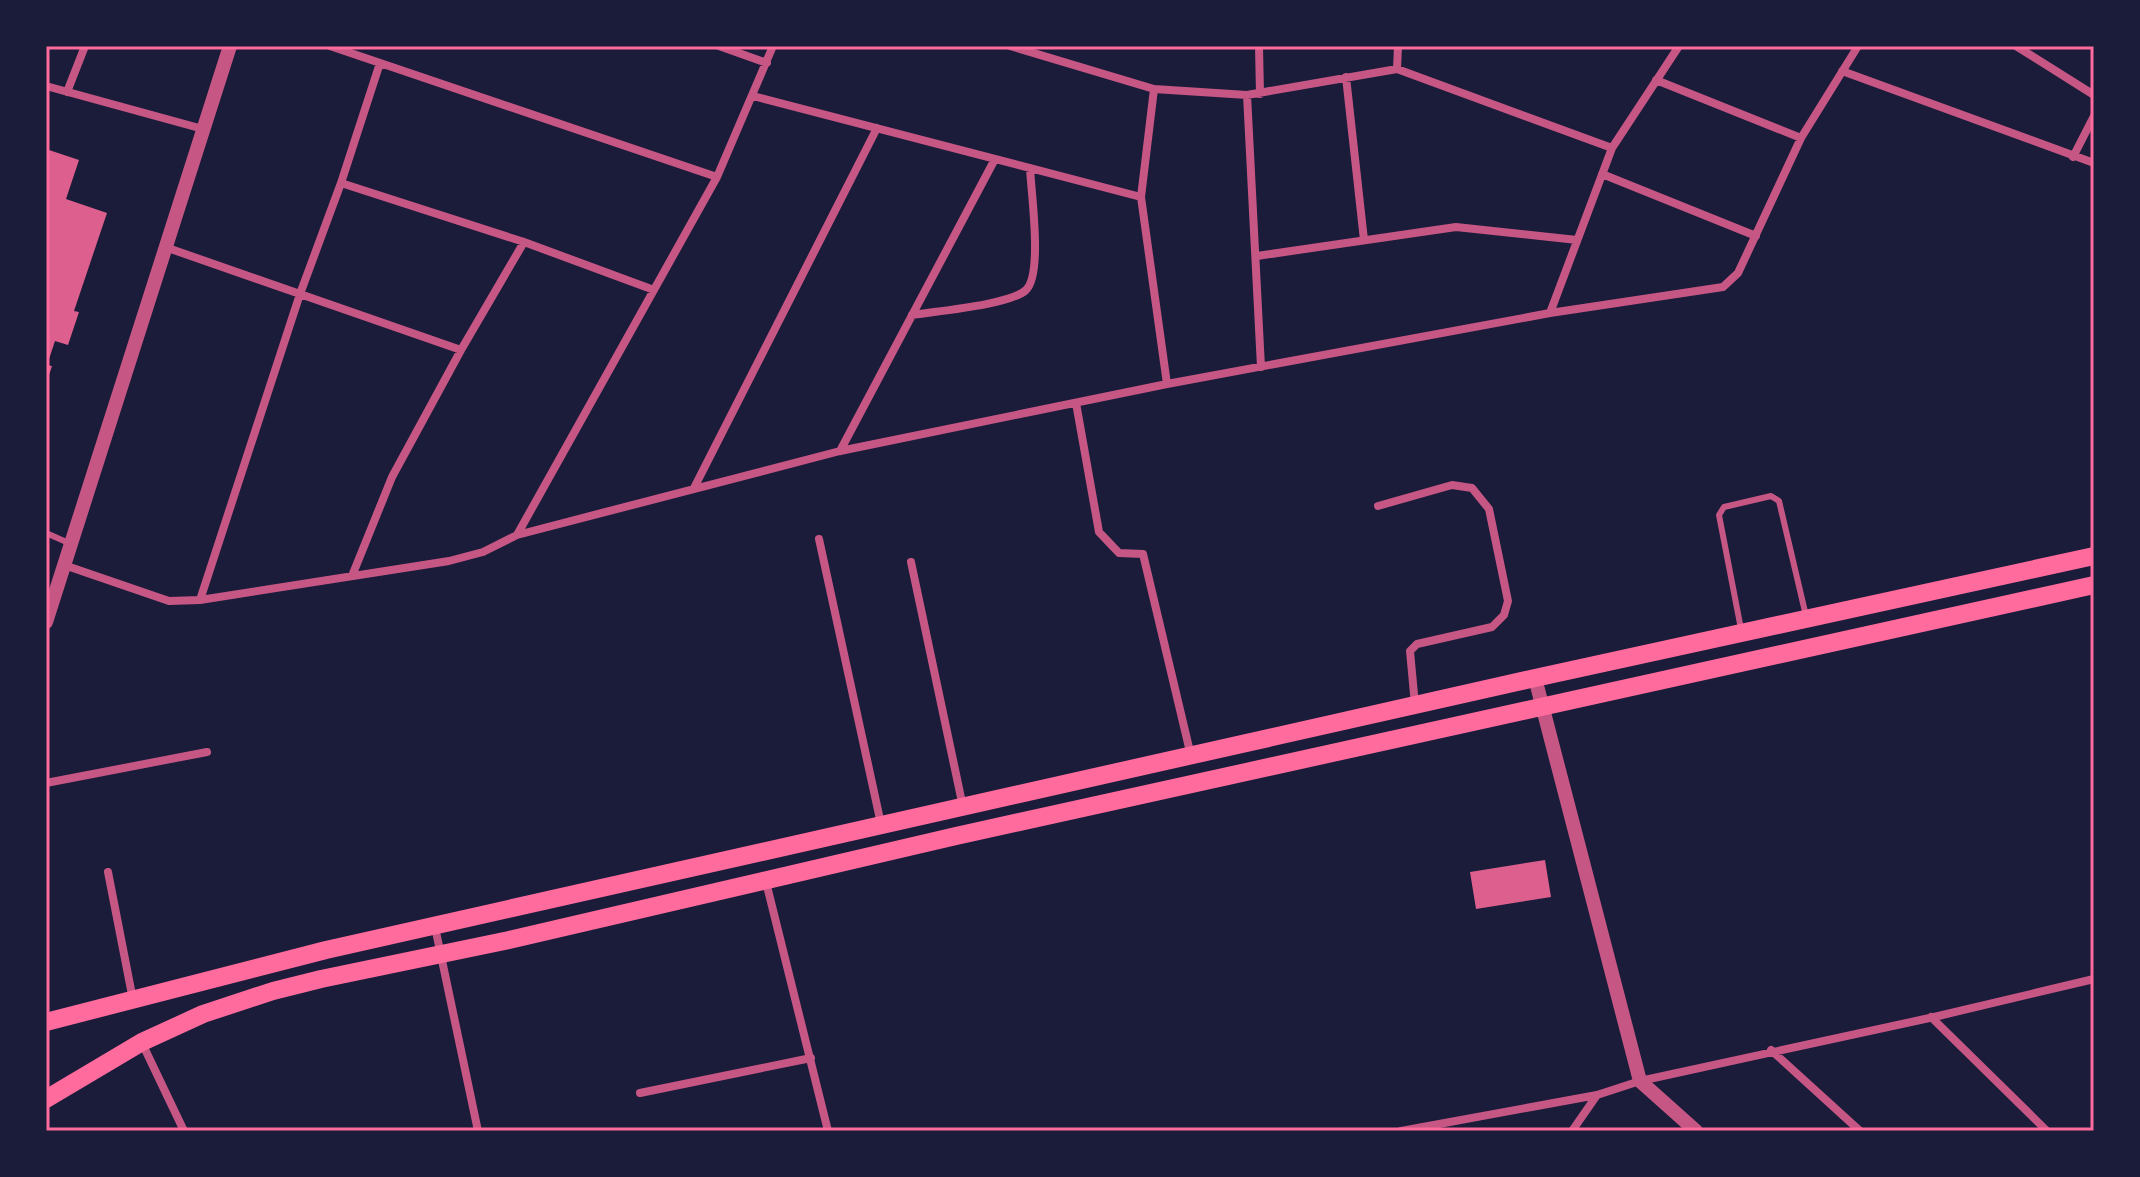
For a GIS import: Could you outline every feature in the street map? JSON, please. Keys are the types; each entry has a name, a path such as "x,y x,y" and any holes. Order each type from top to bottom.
{"main road":[{"path":"46,1022 226,974 1535,678 2094,556"},
{"path":"46,1099 142,1042 203,1014 273,991 2094,585"}],"street":[{"path":"67,92 85,46"},
{"path":"46,622 230,46"},
{"path":"330,46 717,177"},
{"path":"719,46 767,63"},
{"path":"517,535 717,177 773,46"},
{"path":"1010,46 1154,89 1247,95 1397,69 1612,148"},
{"path":"1259,46 1260,94"},
{"path":"1397,69 1398,46"},
{"path":"1550,313 1612,148 1679,46"},
{"path":"64,565 169,601 200,600 449,561 483,552 517,535 840,451 1167,384 1550,313 1723,287 1738,273 1801,138 1858,46"},
{"path":"2016,46 2094,95"},
{"path":"200,600 300,294 341,183 380,63"},
{"path":"1842,71 2094,163"},
{"path":"1346,77 1364,240"},
{"path":"1656,80 1801,138"},
{"path":"46,86 203,129"},
{"path":"1154,89 1141,197 1167,384"},
{"path":"1247,95 1261,367"},
{"path":"753,96 1141,197"},
{"path":"2073,157 2094,116"},
{"path":"694,488 877,128"},
{"path":"840,451 995,159"},
{"path":"912,315 1012,298 1028,289 1035,271 1030,168"},
{"path":"1602,174 1756,236"},
{"path":"341,183 524,242 654,290"},
{"path":"1257,256 1456,227 1577,240"},
{"path":"352,576 392,477 524,242"},
{"path":"165,247 461,350"},
{"path":"1076,403 1099,532 1119,553 1143,554 1191,757"},
{"path":"1378,506 1452,485 1472,488 1489,509 1508,601 1504,615 1492,627 1417,644 1410,651 1415,707"},
{"path":"819,539 882,825"},
{"path":"911,562 963,807"},
{"path":"1535,678 1640,1081 1696,1131"},
{"path":"46,783 207,752"},
{"path":"108,872 133,1001"},
{"path":"766,882 828,1131"},
{"path":"435,927 478,1131"},
{"path":"1401,1131 1597,1095 1640,1081 1771,1050 2094,979"},
{"path":"1931,1017 2047,1131"},
{"path":"142,1042 184,1131"},
{"path":"1771,1050 1860,1131"},
{"path":"640,1093 811,1058"},
{"path":"1572,1131 1597,1095"}],"lane":[{"path":"1741,633 1719,515 1724,507 1771,496 1779,501 1806,619"},
{"path":"46,533 71,544"}],"building":[{"path":"46,149 79,160 66,199 107,213 74,311 79,312 68,345 55,341 47,365 52,366 47,381"},
{"path":"1545,860 1551,897 1476,909 1470,872"}]}
